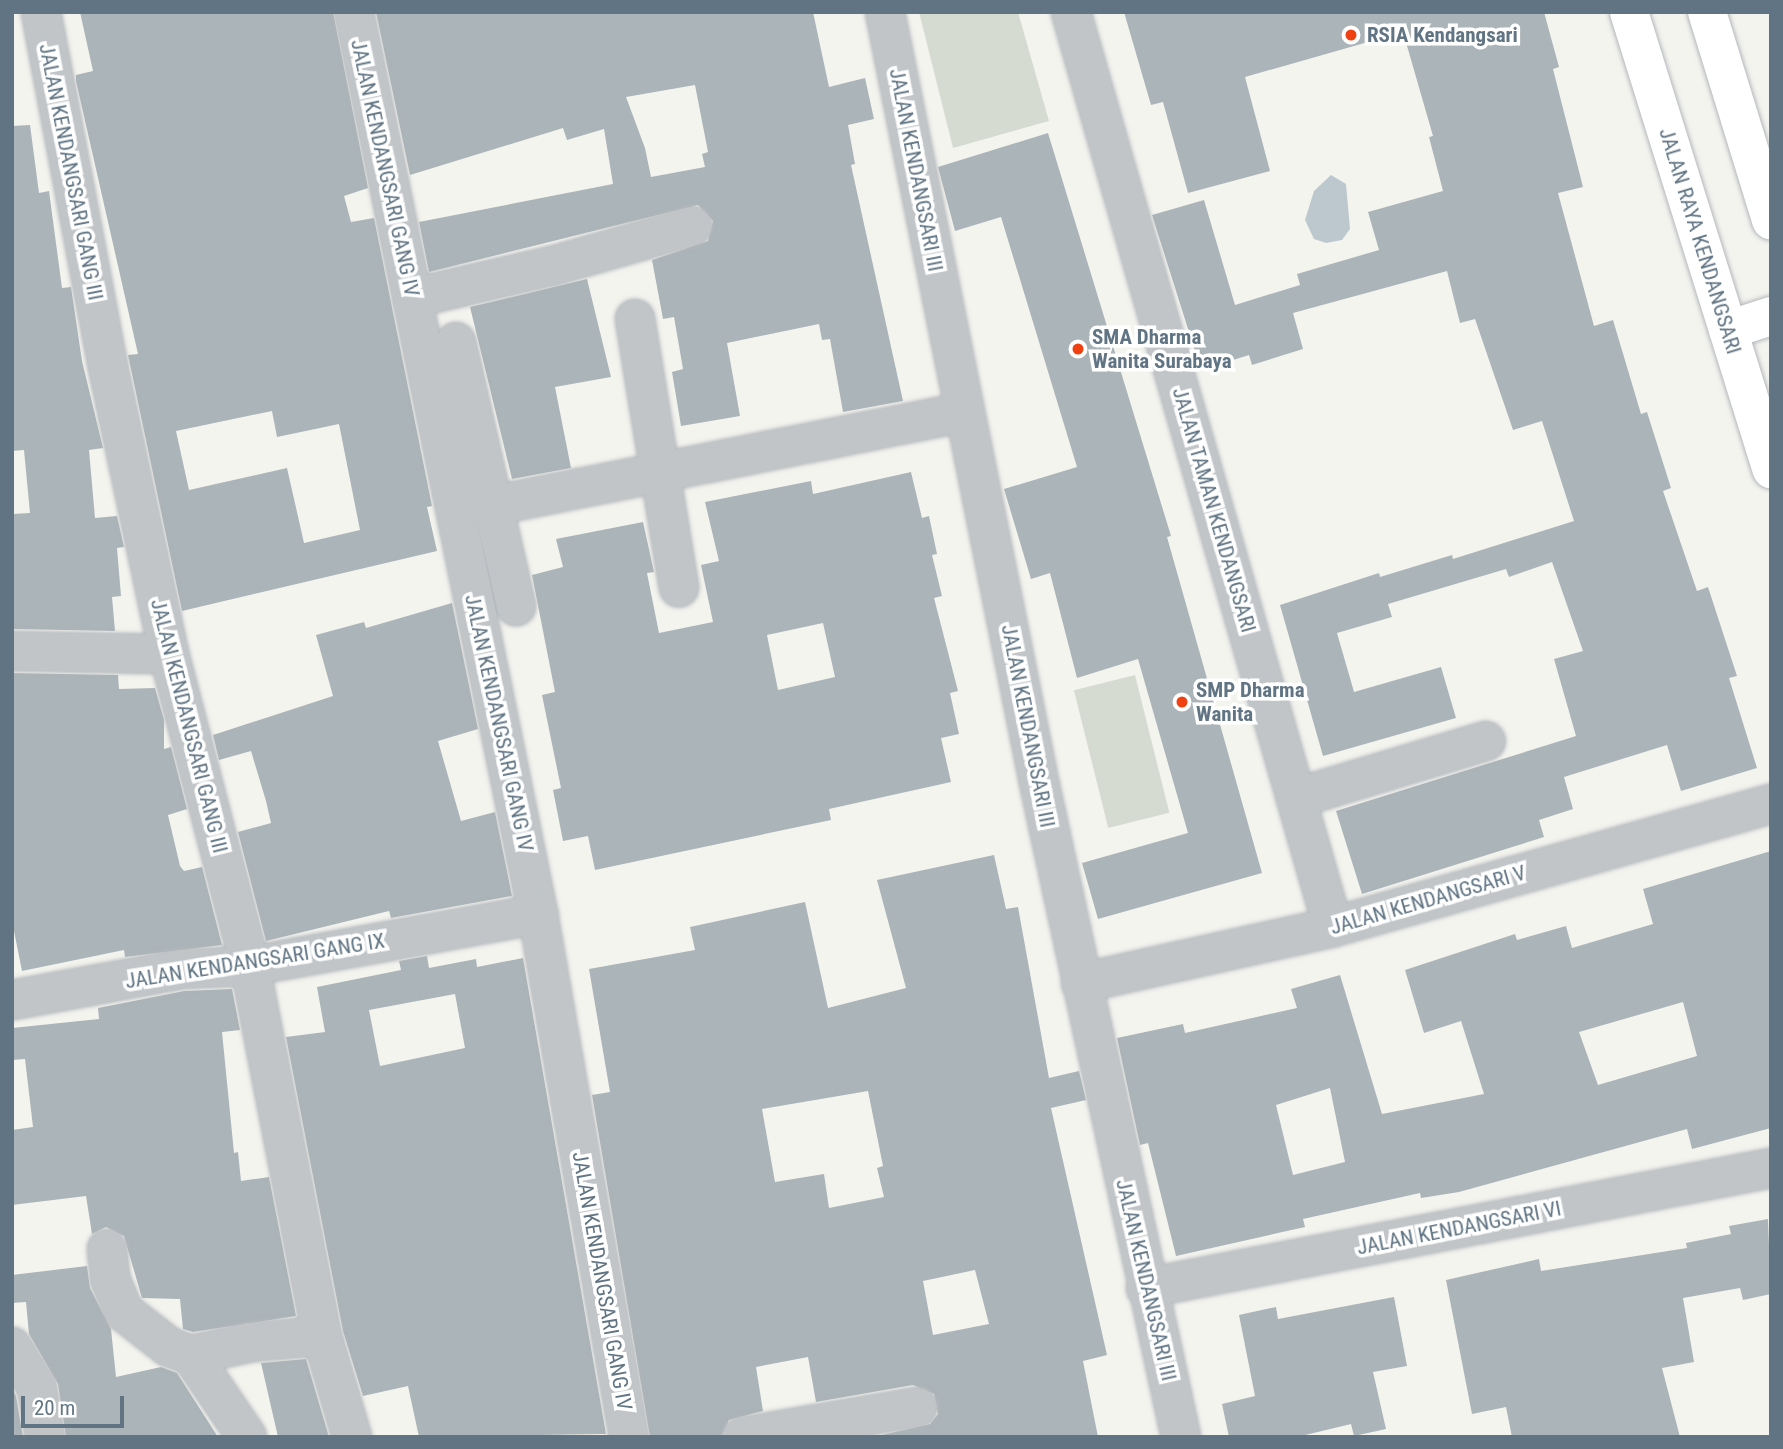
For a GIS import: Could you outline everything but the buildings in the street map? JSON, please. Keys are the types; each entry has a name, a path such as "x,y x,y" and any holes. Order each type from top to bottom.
{"main road":[{"name":"JALAN RAYA KENDANGSARI","path":"1629,12 1771,469"},
{"path":"1707,12 1771,220"},
{"path":"1728,330 1771,316"}],"street":[{"name":"JALAN KENDANGSARI GANG III","path":"41,12 108,367 169,654 250,966 322,1336 352,1437"},
{"name":"JALAN KENDANGSARI GANG IV","path":"354,12 538,914 629,1437"},
{"name":"JALAN KENDANGSARI III","path":"885,12 1081,983 1146,1288 1181,1437"},
{"name":"JALAN TAMAN KENDANGSARI","path":"1071,12 1334,927"},
{"path":"412,298 552,266 692,226"},
{"path":"635,319 658,473 679,587"},
{"path":"456,342 490,506 516,606"},
{"path":"490,506 964,412"},
{"path":"12,651 169,654"},
{"path":"1296,798 1486,741"},
{"name":"JALAN KENDANGSARI V","path":"1081,983 1334,927 1771,804"},
{"name":"JALAN KENDANGSARI GANG IX","path":"12,1000 182,969 250,966 538,914"},
{"name":"JALAN KENDANGSARI VI","path":"1146,1288 1771,1168"},
{"path":"107,1249 110,1279 124,1312 169,1347 191,1355 251,1342 322,1336"},
{"path":"12,1347 37,1388 46,1437"},
{"path":"191,1355 247,1437"},
{"path":"742,1437 917,1407"}],"shaded area":[{"path":"919,12 1018,12 1049,121 953,148"},
{"path":"1331,175 1346,184 1350,229 1342,240 1326,243 1314,239 1305,220 1314,191"},
{"path":"1135,675 1169,813 1108,828 1074,690"}],"place":[{"name":"RSIA Kendangsari","path":"1351,35"},
{"name":"SMA Dharma Wanita Surabaya","path":"1078,349"},
{"name":"SMP Dharma Wanita","path":"1182,702"}]}
